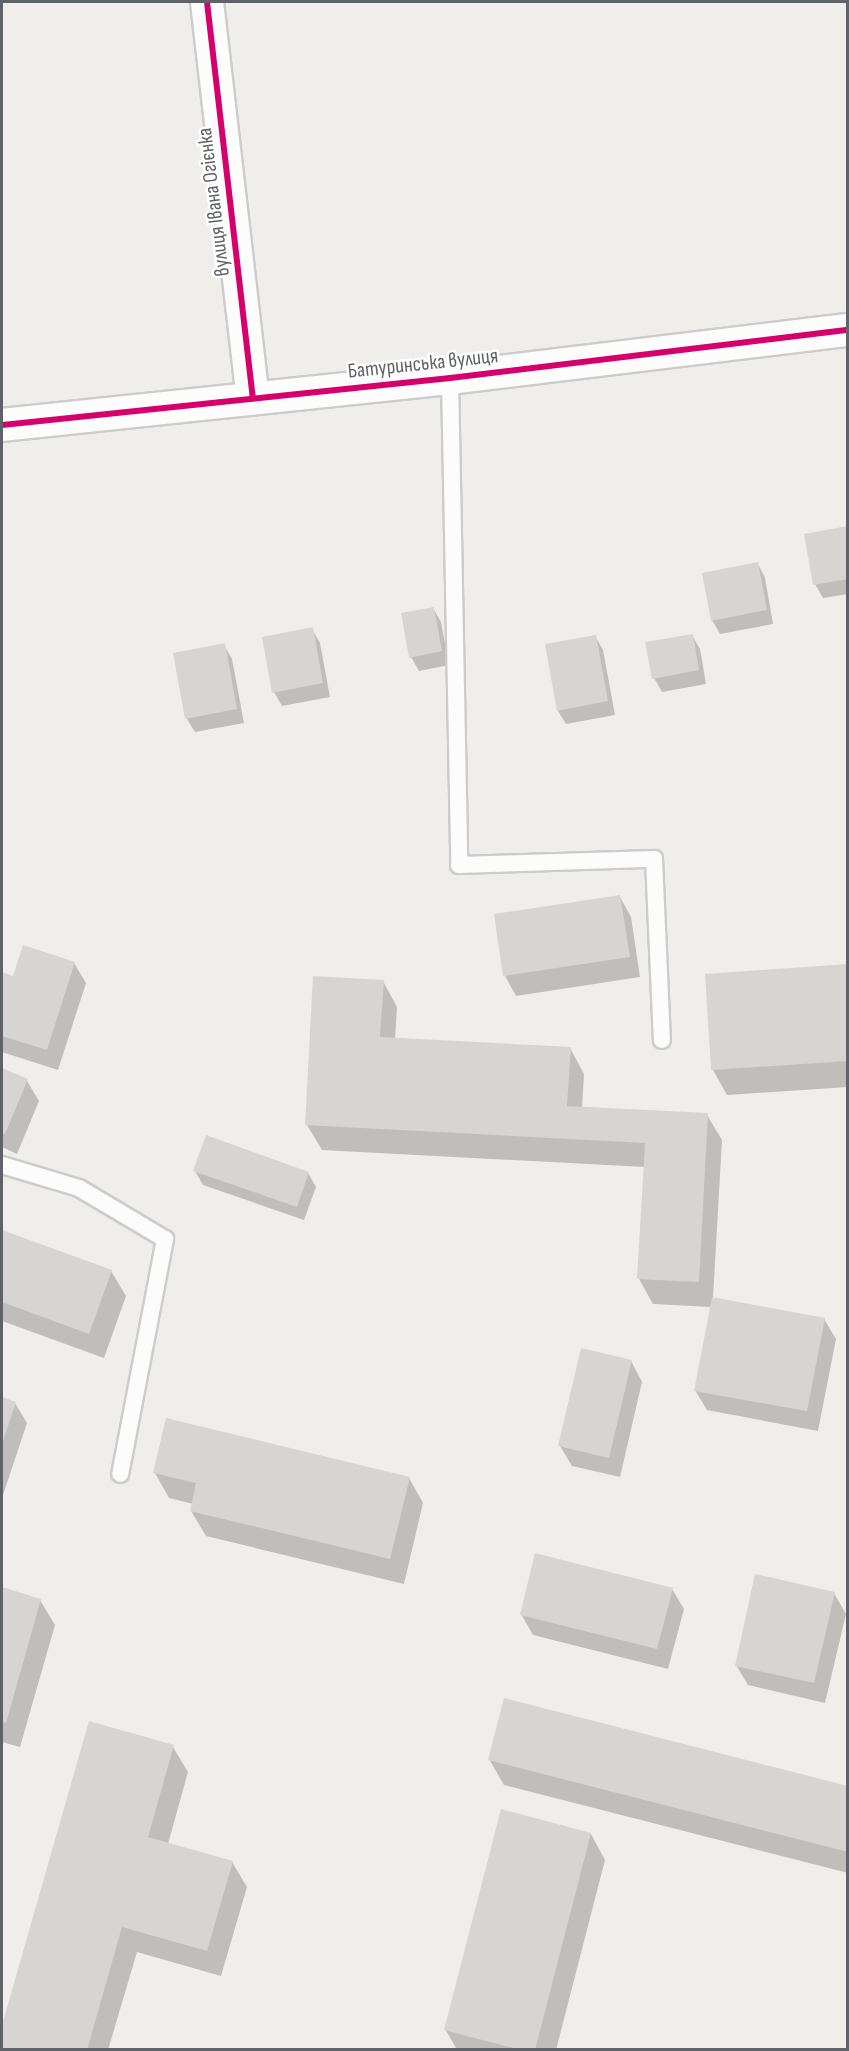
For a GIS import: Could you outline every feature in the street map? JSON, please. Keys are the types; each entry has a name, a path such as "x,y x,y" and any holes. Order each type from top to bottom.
{"street":[{"name":"вулиця Івана Огієнка","path":"207,2 253,398"},
{"name":"Батуринська вулиця","path":"2,425 450,378 848,330"}],"lane":[{"path":"450,378 459,865 654,859 662,1040"},
{"path":"2,1165 79,1188 165,1239 120,1474"}],"building":[{"path":"848,526 848,579 813,585 804,534"},
{"path":"758,562 767,610 711,621 702,573"},
{"path":"434,607 442,651 409,658 401,613"},
{"path":"313,627 323,683 272,693 262,637"},
{"path":"693,634 699,670 652,679 645,642"},
{"path":"596,635 608,701 557,711 545,644"},
{"path":"225,643 237,709 185,719 173,653"},
{"path":"620,895 630,957 503,976 494,914"},
{"path":"23,945 75,962 47,1050 2,1036 2,972 13,976"},
{"path":"848,964 848,1061 711,1070 705,974"},
{"path":"313,976 384,980 380,1037 571,1047 567,1106 708,1113 699,1282 637,1279 645,1143 305,1125"},
{"path":"2,1068 28,1079 5,1134 2,1133"},
{"path":"206,1135 309,1172 297,1207 193,1171"},
{"path":"2,1230 112,1270 89,1334 2,1302"},
{"path":"712,1297 825,1318 807,1411 694,1391"},
{"path":"581,1348 632,1360 609,1458 558,1446"},
{"path":"2,1397 16,1402 2,1444"},
{"path":"166,1418 410,1477 390,1559 190,1511 196,1483 153,1473"},
{"path":"535,1553 673,1588 657,1649 520,1615"},
{"path":"755,1574 835,1592 814,1683 735,1666"},
{"path":"2,1587 41,1599 6,1723 2,1721"},
{"path":"504,1698 848,1786 848,1852 488,1760"},
{"path":"89,1721 174,1745 148,1837 233,1861 207,1951 122,1927 87,2050 2,2050 2,2025"},
{"path":"501,1809 591,1833 535,2050 521,2050 444,2030"}],"cycle path":[{"path":"207,2 253,398"},
{"path":"2,425 450,378 848,330"}]}
